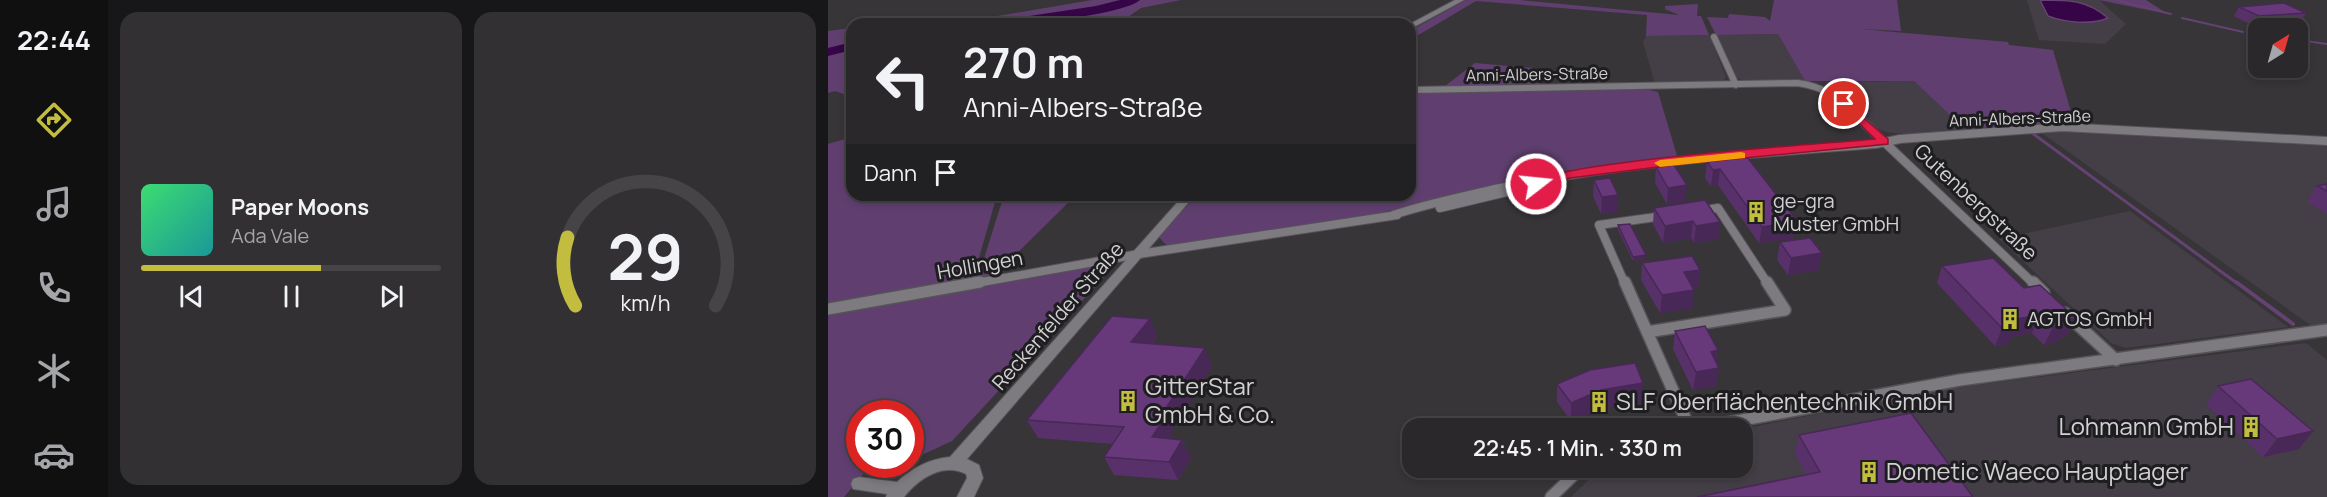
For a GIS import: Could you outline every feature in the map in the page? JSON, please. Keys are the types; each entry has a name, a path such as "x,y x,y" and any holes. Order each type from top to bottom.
{"street":[{"path":"1416,24 1460,0"},
{"path":"1714,37 1736,85"},
{"name":"Anni-Albers-Straße","path":"1416,90 1798,83 1826,88 1884,142 2062,127 2327,141"},
{"name":"Gutenbergstraße","path":"1139,254 1393,216 1473,201 1568,174 1682,160 1884,142 2116,360"},
{"name":"Reckenfelder Straße","path":"956,462 1185,201"},
{"path":"1647,332 1785,310 1718,208 1694,212"},
{"path":"1670,215 1599,225 1687,418"},
{"name":"Hollingen","path":"828,309 1139,254"},
{"path":"1751,418 1932,384 2327,330"},
{"path":"859,484 896,493 926,470 956,462 966,464 974,470 975,478 966,497"},
{"path":"1551,497 1571,478"}],"shaded area":[{"path":"1092,0 1181,0 1141,8 1127,18 986,18"},
{"path":"1466,0 1520,0 1679,15 1665,9 1665,6 1698,4 1697,16 1701,16 1709,35 1646,36 1647,15 1476,1 1416,36 1416,28"},
{"path":"1774,0 1897,0 1901,31 1860,29 2008,42 2009,45 2053,50 2074,122 1965,129 1914,81 1805,81 1778,34 1716,35 1707,17 1728,18 1729,14 1765,17 1770,21"},
{"path":"2027,0 2099,0 2126,24 2105,44 2039,40"},
{"path":"2040,0 2085,4 2108,18 2070,22 2048,16"},
{"path":"2099,0 2146,0 2168,14"},
{"path":"846,29 846,95 835,91 828,93 828,31"},
{"path":"1778,34 1805,81 1746,82 1737,78 1716,35"},
{"path":"1709,35 1726,77 1724,80 1655,84 1643,42 1646,36"},
{"path":"1475,63 1533,68 1540,84 1445,86"},
{"path":"1914,81 1968,131 1915,135 1886,132 1876,128 1825,82"},
{"path":"1524,90 1649,90 1658,92 1678,159 1569,172 1493,185 1377,214 1167,246 1159,237 1192,201 1416,201 1416,93"},
{"path":"2062,131 2327,145 2327,337 2042,133"},
{"path":"846,139 846,201 995,201 972,282 828,306 828,144"},
{"path":"1002,201 1070,201 992,278 977,281"},
{"path":"2130,211 2288,327 2126,348 2111,343 1999,239"},
{"path":"1118,262 952,441 924,454 924,400 846,400 846,478 860,478 844,497 828,497 828,313"},
{"path":"2306,343 2327,360 2327,497 1571,497 1591,478 1753,478 1753,427 1938,390"}],"building":[{"path":"2284,3 2306,13 2259,16 2239,7"},
{"path":"1747,157 1797,221 1762,227 1720,169 1713,170 1707,162"},
{"path":"1674,165 1687,185 1668,188 1656,167"},
{"path":"1610,178 1618,195 1602,197 1594,180"},
{"path":"2327,184 2327,191 2317,186"},
{"path":"1705,200 1720,222 1696,226 1693,221 1665,226 1654,208"},
{"path":"1630,224 1646,255 1633,257 1618,225"},
{"path":"1810,238 1822,253 1791,258 1780,242"},
{"path":"1692,256 1700,270 1684,272 1694,290 1662,295 1642,263"},
{"path":"1993,258 2024,288 2040,285 2076,318 2065,320 2068,323 2053,327 2040,315 2010,320 2015,326 2002,328 1942,266"},
{"name":"GitterStar GmbH & Co.","path":"1112,316 1150,319 1131,342 1205,348 1159,419 1164,419 1152,437 1182,440 1169,462 1104,457 1124,427 1027,420"},
{"path":"1705,326 1718,350 1711,352 1719,368 1696,372 1675,331"},
{"path":"1635,363 1643,383 1601,390 1571,403 1557,384 1590,370"},
{"path":"2251,379 2313,431 2277,439 2218,386"},
{"path":"1911,413 1973,497 1697,497 1820,472 1799,435"}],"waterway":[{"path":"1042,18 1096,10 1134,0"},
{"path":"2116,0 2171,14"},
{"path":"2182,18 2243,32"},
{"path":"2308,41 2327,44"},
{"path":"828,52 846,48"},
{"path":"2032,133 2238,284"},
{"path":"2236,282 2293,324"}],"slow traffic":[{"path":"1660,163 1741,155"}],"place":[{"name":"ge-gra Muster GmbH","path":"1756,212"},
{"name":"AGTOS GmbH","path":"2010,319"},
{"name":"GitterStar GmbH & Co.","path":"1128,401"},
{"name":"SLF Oberflächentechnik GmbH","path":"1599,402"},
{"name":"Lohmann GmbH","path":"2251,427"},
{"name":"Dometic Waeco Hauptlager","path":"1869,472"}],"route":[{"path":"1536,184 1568,174 1682,160 1884,142 1844,104"}]}
